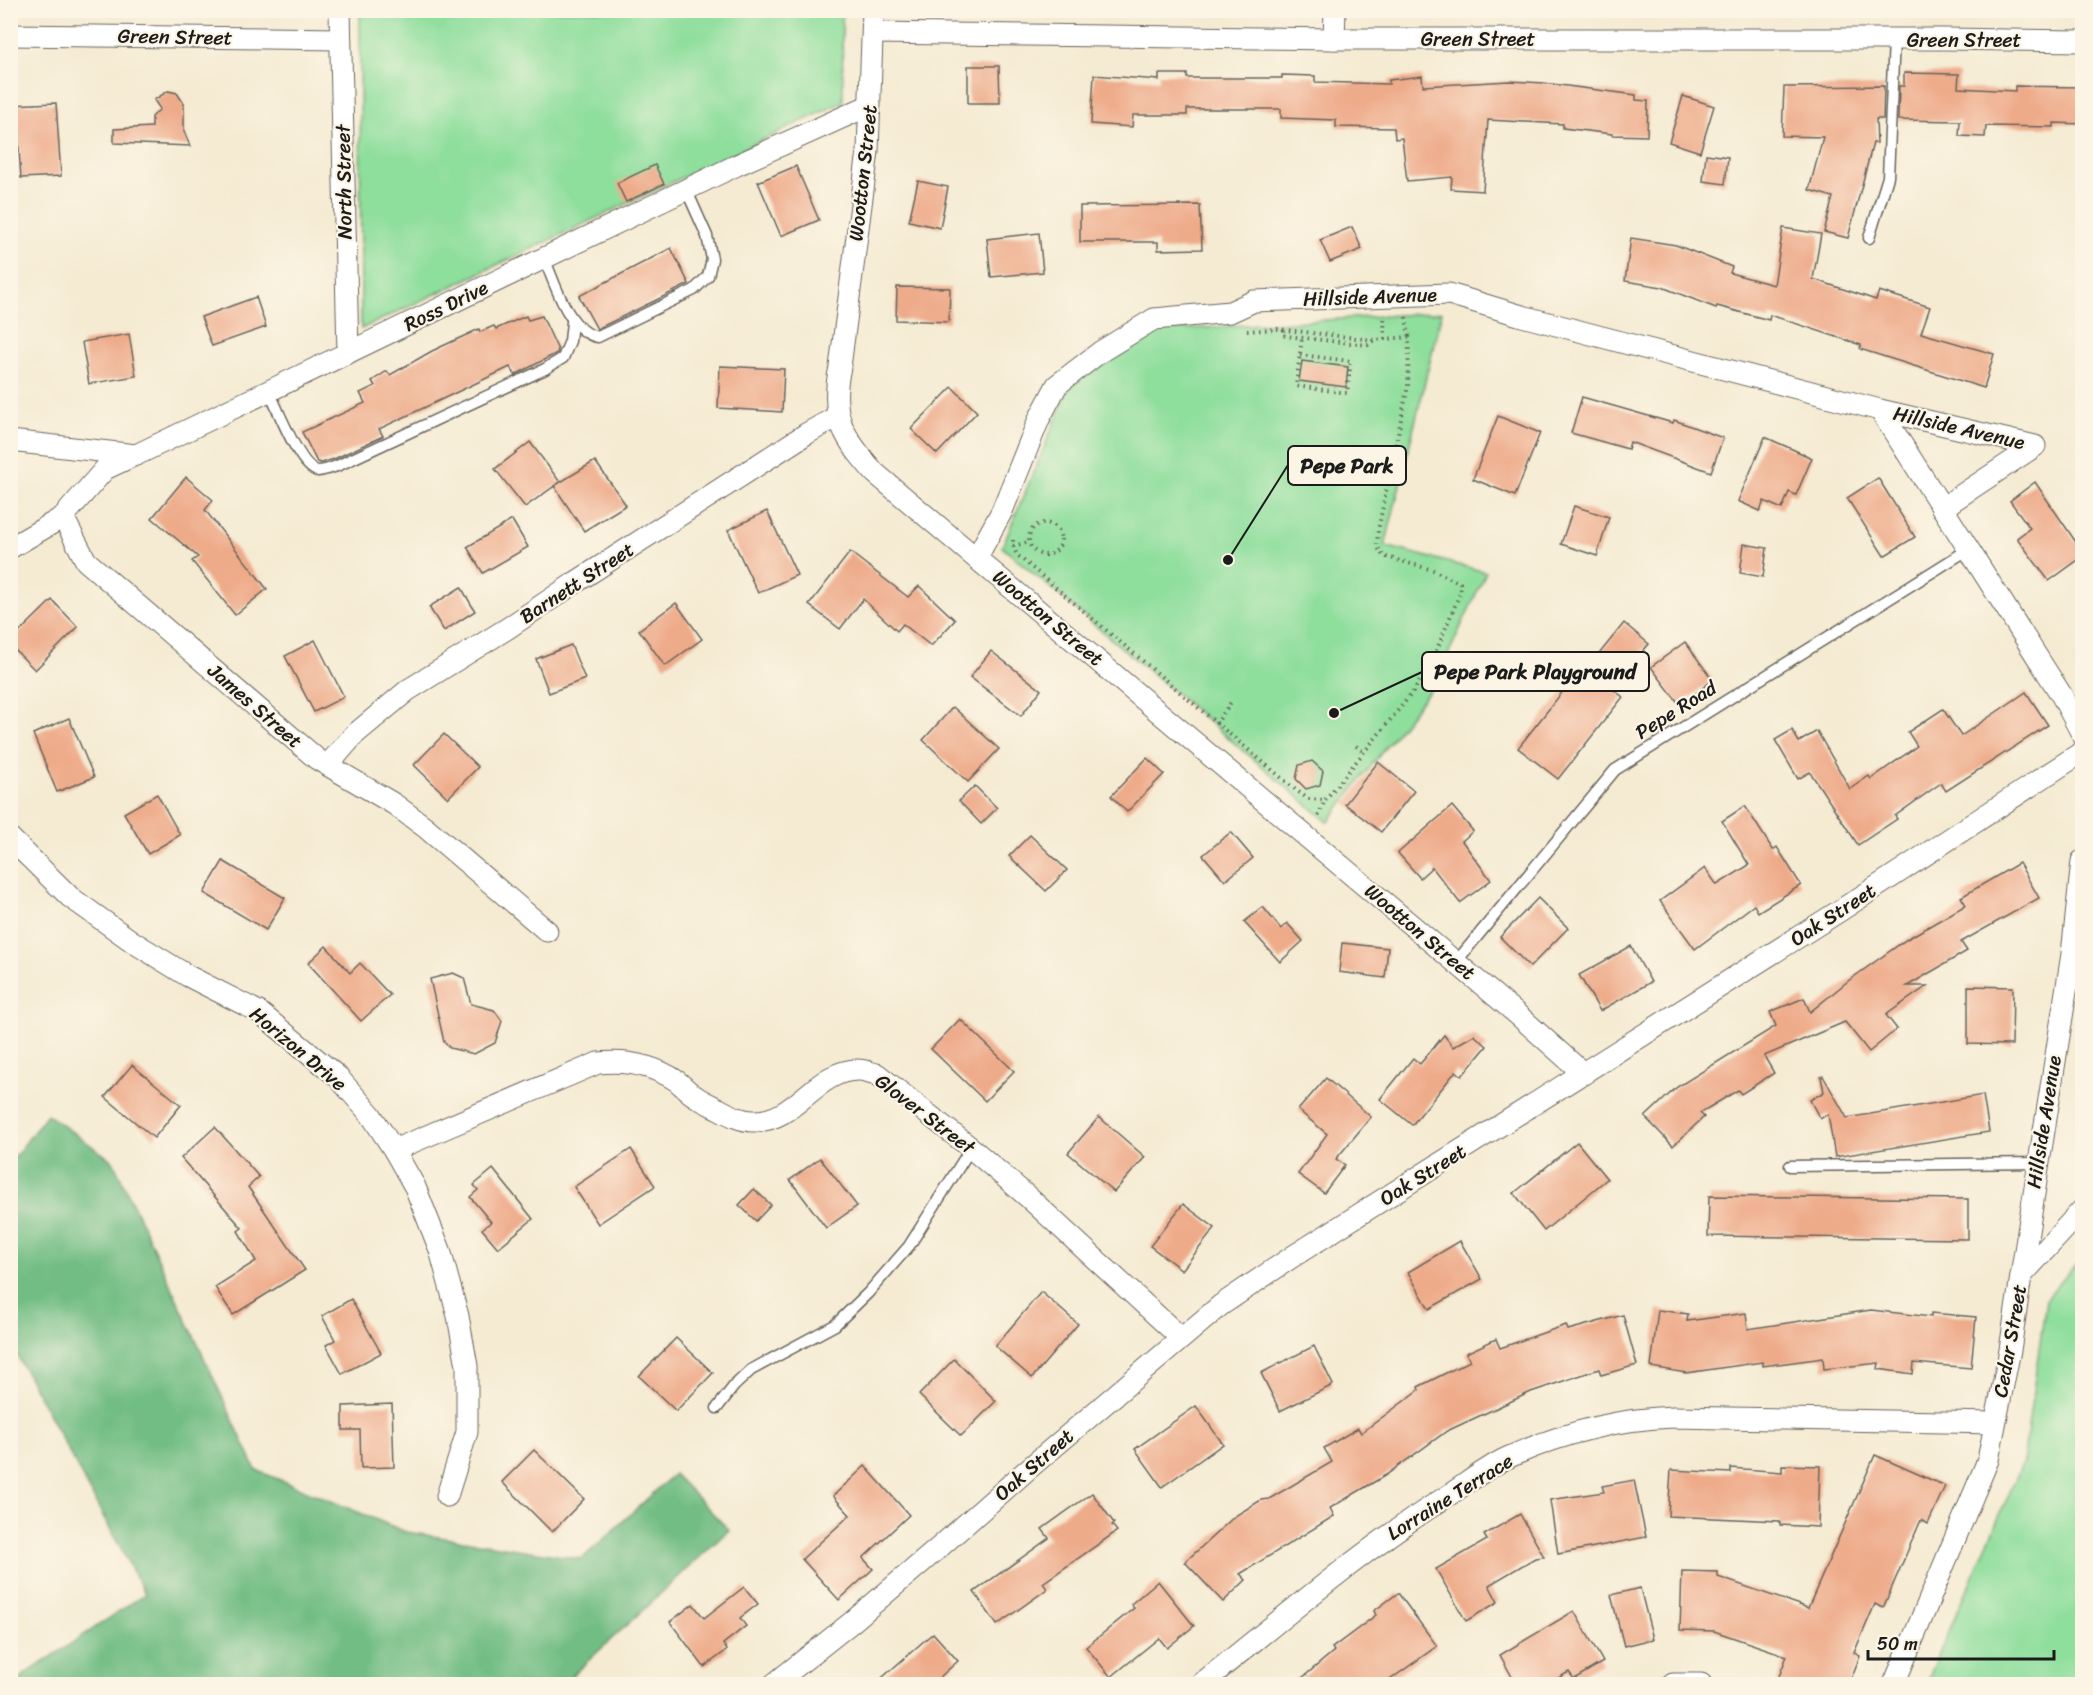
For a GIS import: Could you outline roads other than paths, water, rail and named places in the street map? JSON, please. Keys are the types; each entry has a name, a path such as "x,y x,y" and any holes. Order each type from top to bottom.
{"street":[{"name":"North Street","path":"340,10 348,353"},
{"name":"Wootton Street","path":"873,10 868,151 836,384 838,416 844,434 853,448 875,473 1456,962 1584,1074"},
{"path":"1334,39 1335,10"},
{"name":"Green Street","path":"873,33 1334,39 2082,41"},
{"name":"Green Street","path":"10,36 340,39"},
{"name":"Ross Drive","path":"136,454 686,189 870,105"},
{"name":"Hillside Avenue","path":"977,557 1002,511 1039,419 1057,385 1100,352 1154,319 1230,312 1254,301 1449,294 1522,316 1880,410 2035,446 1942,508"},
{"name":"Hillside Avenue","path":"1880,410 2062,696 2082,734"},
{"name":"Barnett Street","path":"328,765 354,735 408,690 508,628 806,434 838,416"},
{"path":"10,441 136,454"},
{"path":"10,548 63,517 105,469 136,454"},
{"name":"James Street","path":"63,517 86,561 317,759 394,804 425,827 547,931"},
{"name":"Oak Street","path":"774,1684 942,1545 1221,1305 1292,1257 1841,910 2082,752"},
{"name":"Horizon Drive","path":"10,838 70,897 133,942 188,976 259,1012 337,1076 371,1115 415,1187 440,1250 458,1316 467,1366 467,1432 447,1496"},
{"name":"Hillside Avenue","path":"2021,1276 2072,954 2082,861"},
{"name":"Glover Street","path":"394,1150 598,1063 632,1062 648,1066 679,1082 705,1102 737,1118 754,1121 771,1119 786,1112 828,1079 843,1071 860,1070 877,1074 1028,1197 1181,1338"},
{"name":"Cedar Street","path":"1995,1423 2010,1350 2021,1276 2082,1210"},
{"name":"Lorraine Terrace","path":"1201,1684 1403,1524 1504,1459 1552,1439 1601,1425 1673,1417 1995,1423"},
{"path":"1894,1684 1988,1460 1995,1423"},
{"path":"1673,1684 1701,1684"}],"lane":[{"path":"1869,238 1888,177 1894,39"},
{"path":"544,258 572,322 589,336 598,337 694,290 708,276 712,259 707,236 686,189"},
{"path":"269,391 299,453 309,467 318,471 337,466 545,369 563,358 570,341 572,322"},
{"name":"Pepe Road","path":"1456,962 1615,770 1969,549"},
{"path":"717,1408 734,1386 752,1370 836,1325 868,1293 909,1246 971,1149"},
{"path":"1790,1166 2038,1163"}],"place":[{"name":"Pepe Park","path":"1228,560"},
{"name":"Pepe Park Playground","path":"1334,713"}]}
